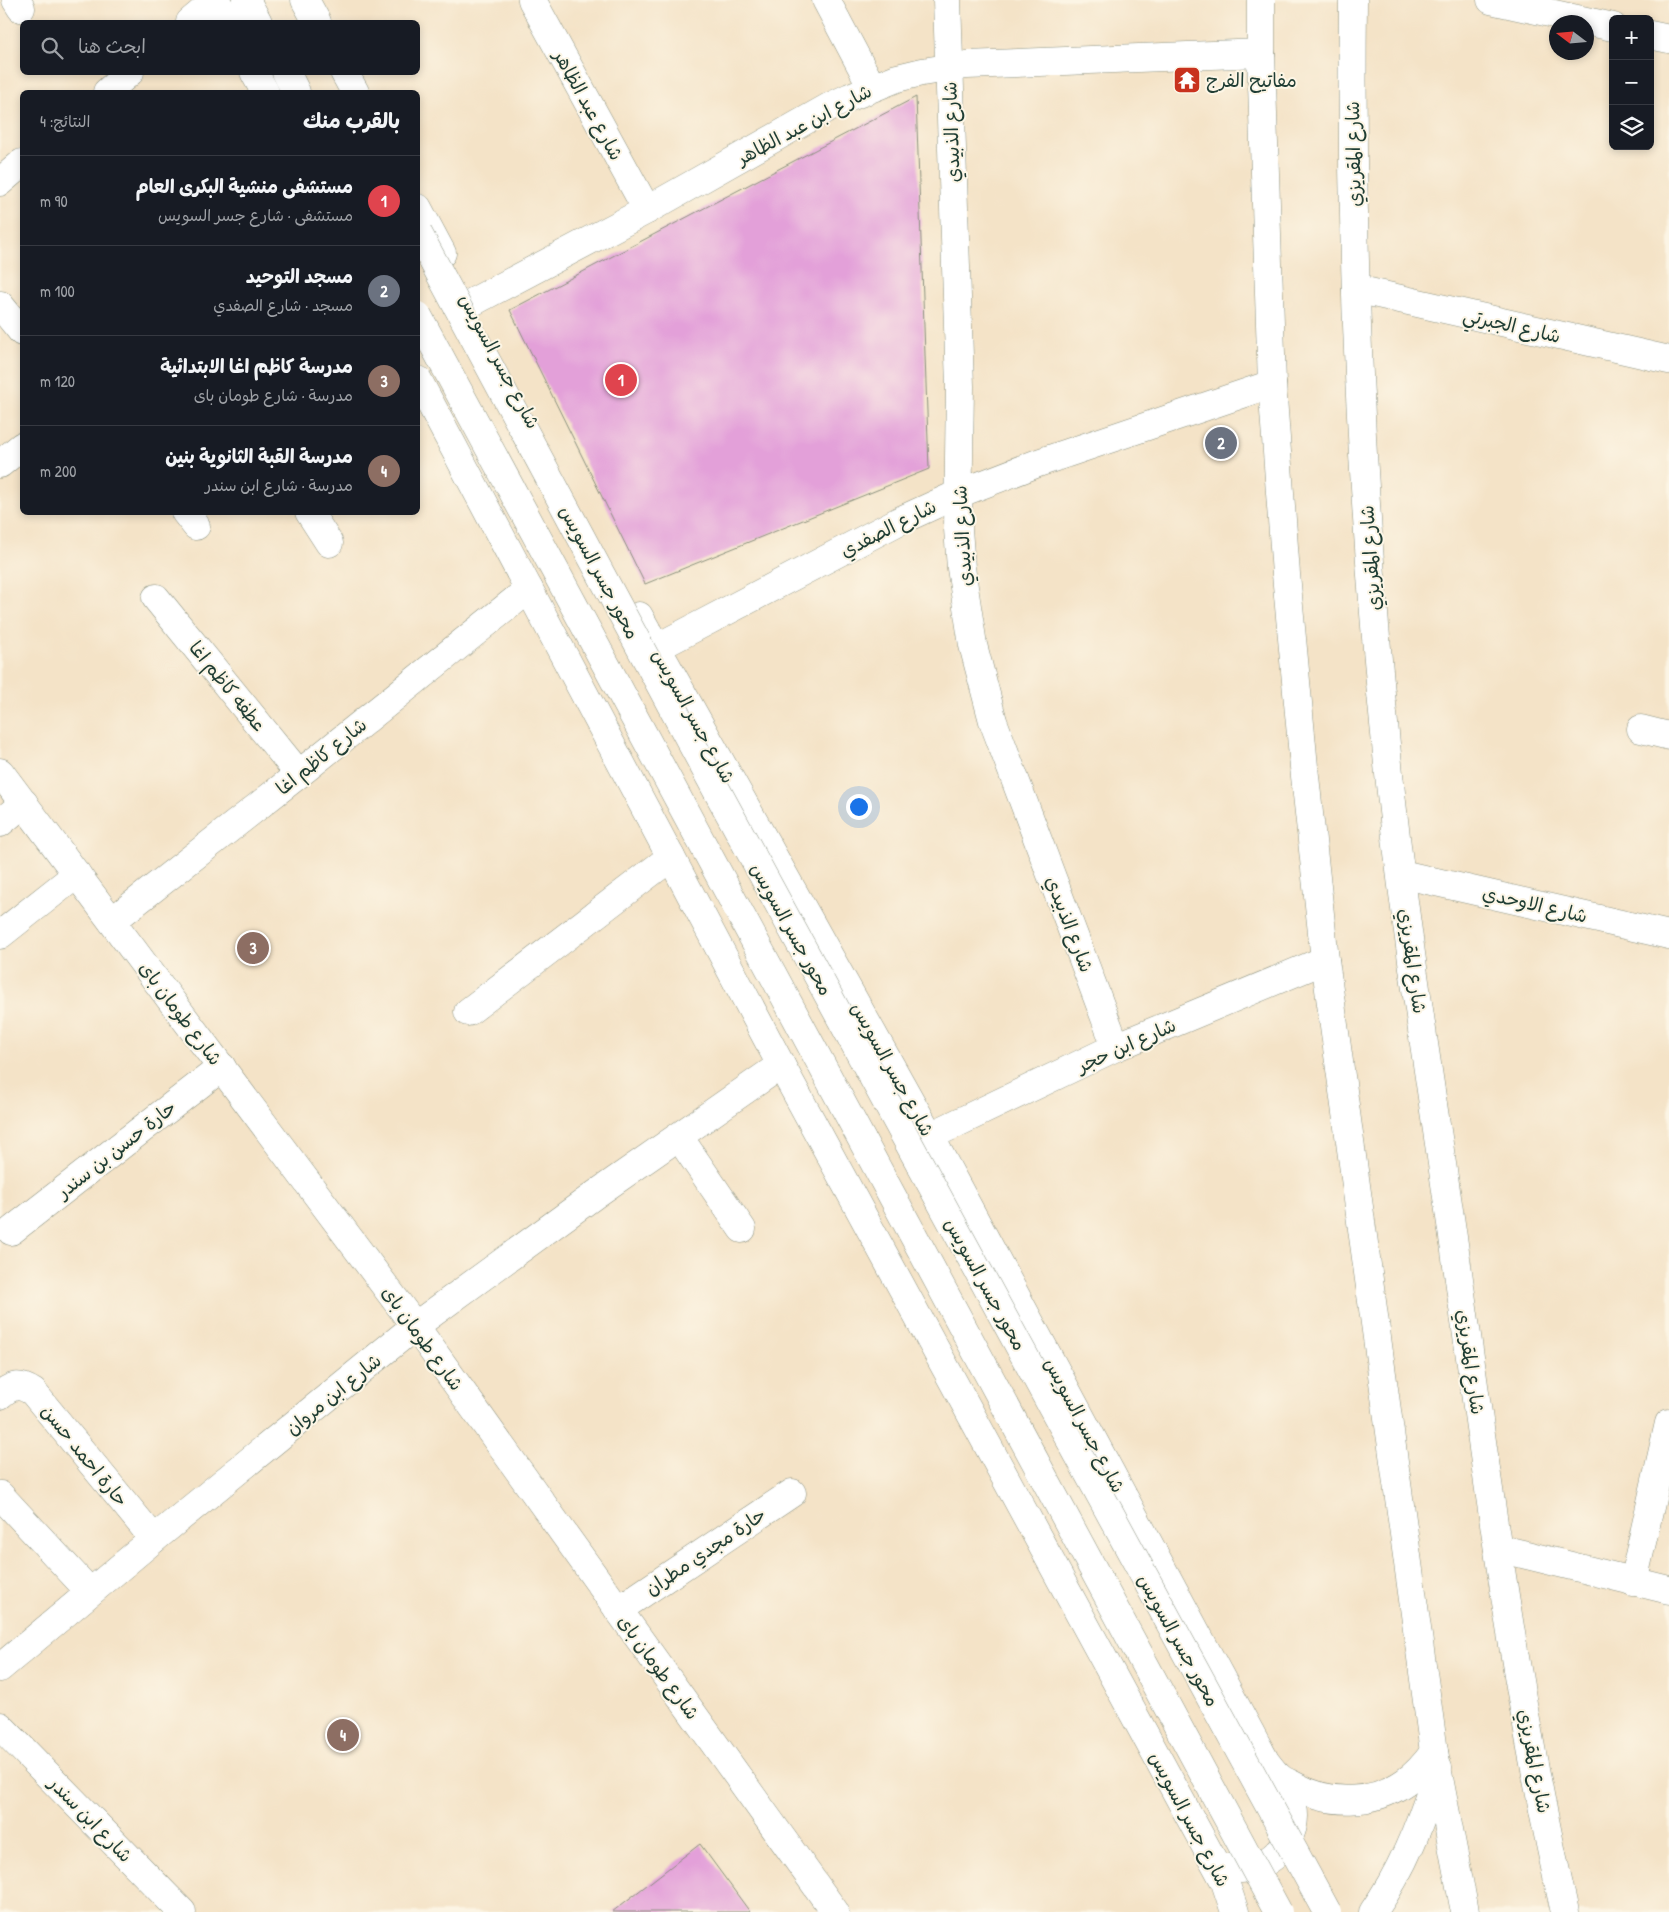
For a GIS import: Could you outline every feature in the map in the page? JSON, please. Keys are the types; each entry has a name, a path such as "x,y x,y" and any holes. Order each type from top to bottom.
{"main road":[{"path":"192,20 216,0 227,20"},
{"path":"246,0 257,20"},
{"path":"292,0 303,20"},
{"path":"305,0 316,20"},
{"name":"شارع عبد الظاهر","path":"532,0 647,210"},
{"path":"826,0 872,87"},
{"name":"شارع الذبيدي","path":"947,0 960,386 958,529 961,568 971,636 993,721 1116,1047"},
{"path":"1261,0 1261,53 1272,384 1294,671 1325,960 1436,1760 1465,1912"},
{"name":"شارع المقريزي","path":"1352,0 1352,164 1366,514 1376,641 1401,874 1498,1548 1529,1733 1565,1912"},
{"path":"1491,0 1609,26"},
{"path":"1654,36 1669,39"},
{"name":"شارع ابن عبد الظاهر","path":"469,304 647,210 829,107 872,87 922,72 948,67 1261,53"},
{"path":"109,90 127,75"},
{"path":"256,75 264,90"},
{"path":"288,75 295,90"},
{"path":"333,75 341,90"},
{"path":"346,75 354,90"},
{"path":"0,182 20,166"},
{"name":"شارع جسر السويس","path":"420,212 656,648 930,1136 1266,1762 1279,1777 1301,1789 1323,1798 1344,1801 1365,1799 1385,1792 1405,1783 1421,1768 1436,1760"},
{"name":"محور جسر السويس","path":"420,237 716,789 1327,1912"},
{"name":"شارع الجبرتي","path":"1356,289 1669,360"},
{"path":"0,305 20,330"},
{"name":"محور جسر السويس","path":"420,320 1278,1912"},
{"name":"شارع جسر السويس","path":"420,384 782,1065 1225,1882 1236,1912"},
{"name":"شارع الصفدي","path":"656,648 899,521 958,494 1038,463 1272,384"},
{"path":"0,464 20,448"},
{"path":"311,515 329,543"},
{"name":"شارع كاظم اغا","path":"112,921 300,774 529,589"},
{"name":"عطفه كاظم اغا","path":"156,598 300,774"},
{"path":"1641,729 1669,736"},
{"name":"شارع طومان باى","path":"0,772 416,1326 834,1912"},
{"path":"0,822 24,804"},
{"path":"468,1012 671,857"},
{"path":"0,935 77,874"},
{"name":"شارع الاوحدي","path":"1401,874 1669,935"},
{"name":"شارع ابن حجر","path":"930,1136 1116,1047 1325,960"},
{"name":"شارع ابن مروان","path":"0,1668 154,1539 416,1326 596,1194 782,1065"},
{"name":"حارة حسن بن سندر","path":"11,1231 222,1067"},
{"path":"679,1137 742,1229"},
{"name":"حارة احمد حسن","path":"5,1391 18,1386 26,1387 33,1392 154,1539"},
{"path":"1634,1582 1669,1423"},
{"name":"حارة مجدي مطران","path":"618,1610 792,1493"},
{"path":"0,1495 90,1592"},
{"path":"1498,1548 1669,1590"},
{"name":"شارع ابن سندر","path":"0,1726 182,1912"},
{"path":"1373,1912 1405,1858 1424,1814 1436,1760"},
{"path":"1214,1862 1234,1869 1256,1867 1275,1856 1288,1838 1294,1818 1291,1796 1279,1777"}],"building":[{"path":"916,97 929,469 645,584 510,310"},
{"path":"700,1844 750,1912 612,1912"}],"place":[{"name":"مفاتيح الفرج","path":"1187,80"},
{"name":"مستشفى منشية البكرى العام","path":"621,380"},
{"name":"مسجد التوحيد","path":"1221,443"},
{"name":"مدرسة كاظم اغا الابتدائية","path":"253,948"},
{"name":"مدرسة القبة الثانوية بنين","path":"343,1735"}]}
